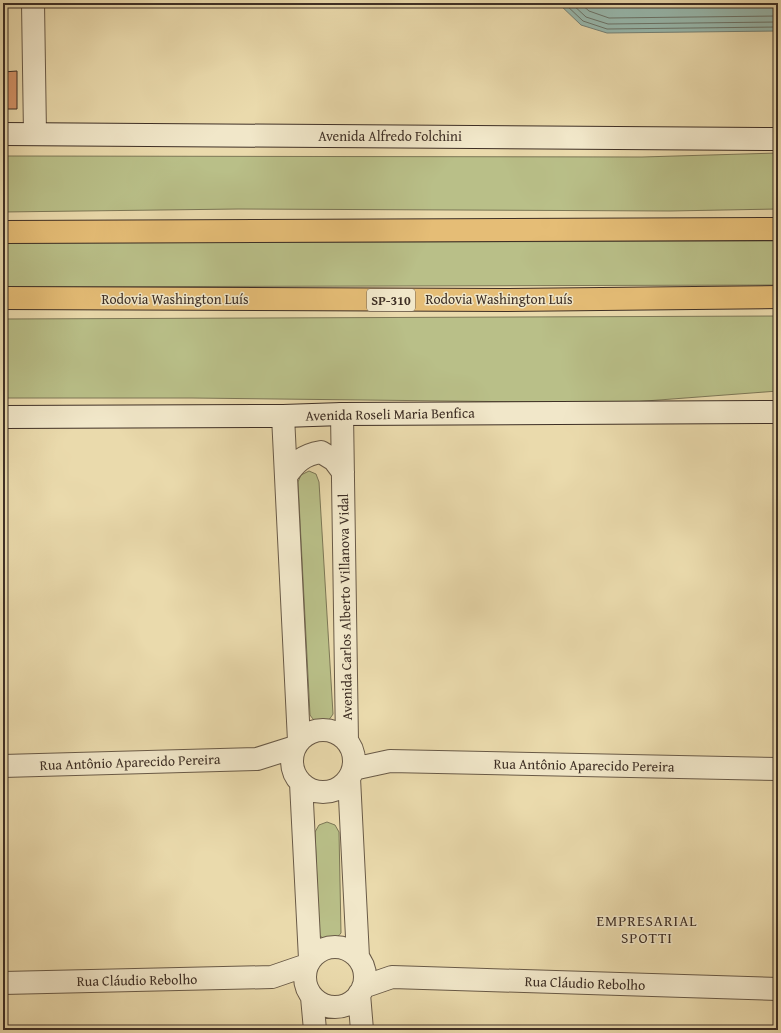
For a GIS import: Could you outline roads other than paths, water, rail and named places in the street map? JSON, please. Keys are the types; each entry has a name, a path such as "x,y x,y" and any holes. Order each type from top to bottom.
{"highway":[{"path":"3,232 778,229"},
{"name":"Rodovia Washington Luís","path":"3,298 506,300 778,297"}],"street":[{"path":"33,3 35,134"},
{"name":"Avenida Alfredo Folchini","path":"3,134 778,139"},
{"name":"Avenida Roseli Maria Benfica","path":"3,418 283,416 342,414 778,412"},
{"name":"Avenida Carlos Alberto Villanova Vidal","path":"342,414 350,760 360,960"},
{"path":"283,416 297,744 292,762 297,776 308,962 304,977 309,993 315,1030"},
{"path":"286,476 295,463 309,454 321,452 334,460 343,472"},
{"path":"297,744 306,735 314,731 332,731 340,735 350,760 342,785 334,790 316,792 308,788 297,776"},
{"name":"Rua Antônio Aparecido Pereira","path":"3,766 257,759 297,744"},
{"name":"Rua Antônio Aparecido Pereira","path":"350,760 372,755 390,761 778,769"},
{"name":"Rua Antônio Aparecido Pereira","path":"257,759 297,776"},
{"path":"308,962 317,952 334,946 343,947 351,951 360,960 365,971 365,979 361,991 362,1030"},
{"name":"Rua Cláudio Rebolho","path":"360,960 392,977"},
{"name":"Rua Cláudio Rebolho","path":"3,983 272,977 308,962"},
{"name":"Rua Cláudio Rebolho","path":"272,977 309,993"},
{"name":"Rua Cláudio Rebolho","path":"361,991 392,977 778,989"},
{"path":"309,993 319,1003 337,1007 346,1005 361,991"}],"water":[{"path":"558,3 778,3 778,31 607,33 581,25"}],"district":[{"name":"EMPRESARIAL SPOTTI","path":"647,928"}]}
